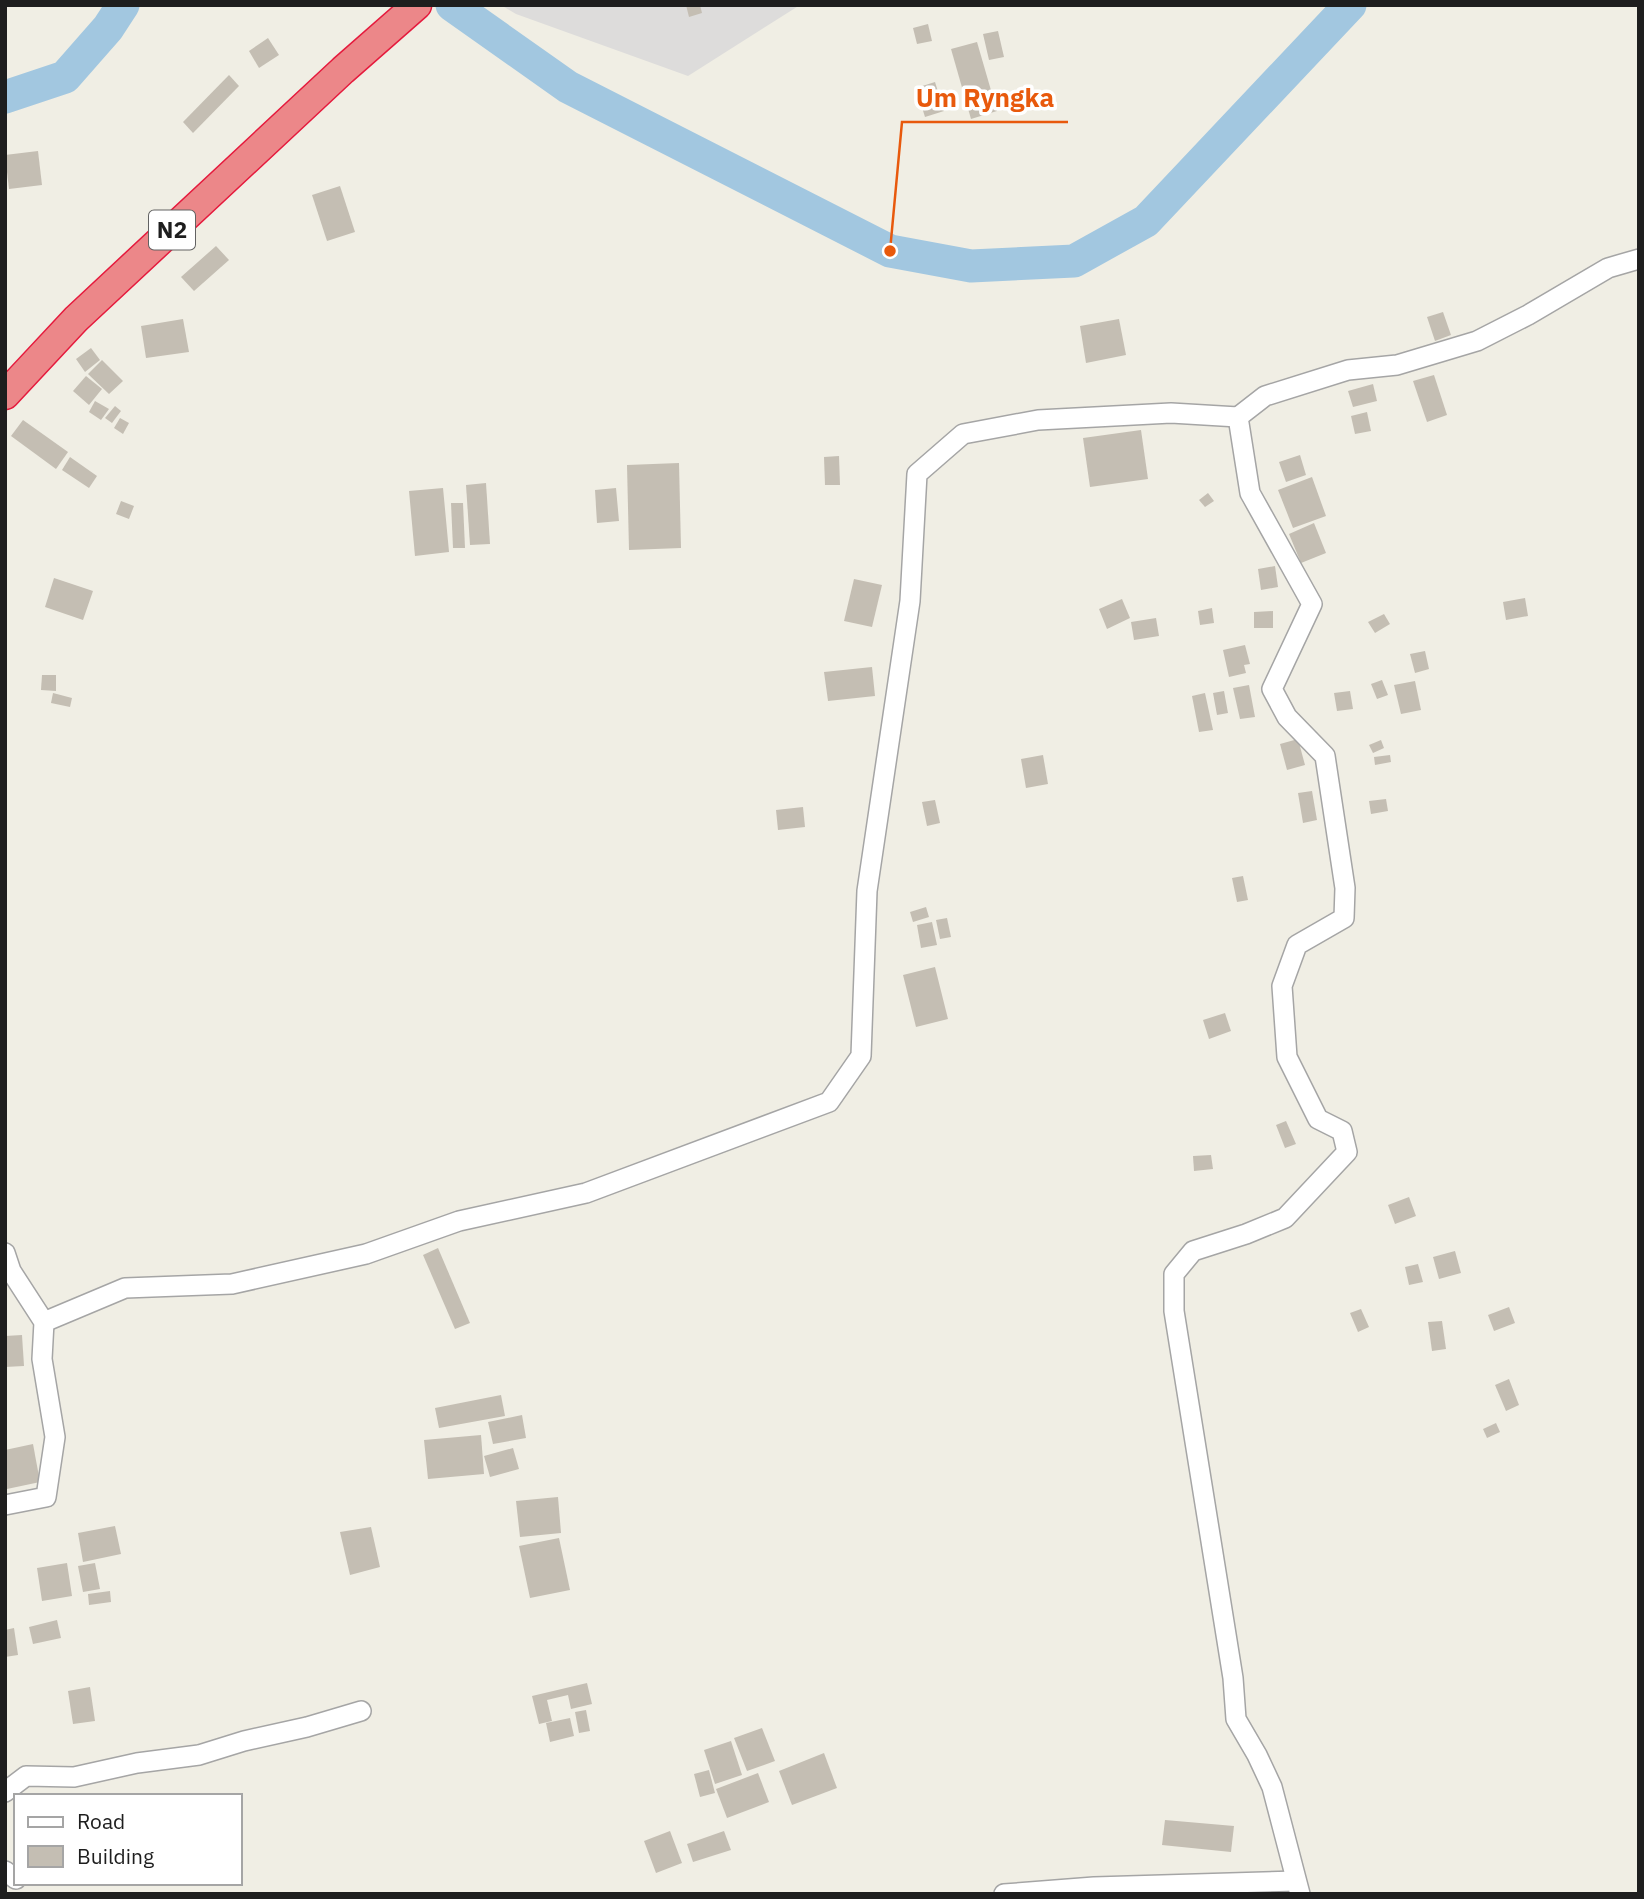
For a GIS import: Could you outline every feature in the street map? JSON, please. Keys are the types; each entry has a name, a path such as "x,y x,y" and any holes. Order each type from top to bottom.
{"highway":[{"name":"N2","path":"5,395 76,319 416,5"}],"street":[{"path":"44,1322 125,1288 232,1284 366,1254 459,1221 586,1193 829,1102 861,1056 867,891 910,601 917,474 962,434 1038,420 1171,413 1238,417 1265,396 1348,370 1397,365 1477,341 1528,316 1608,268 1639,259"},
{"path":"1004,1894 1298,1888 1272,1787 1236,1719 1233,1678 1174,1311 1174,1274 1193,1251 1285,1218 1346,1152 1342,1131 1318,1119 1287,1057 1282,986 1297,945 1344,918 1345,888 1325,755 1287,717 1272,690 1312,604 1250,493 1238,417"},
{"path":"5,1253 11,1271 44,1322 42,1359 55,1437 46,1497 5,1505"},
{"path":"5,1792 26,1776 75,1777 137,1763 199,1755 361,1711"}],"shaded area":[{"path":"501,5 800,5 688,76 516,14"}],"building":[{"path":"686,5 700,5 702,13 689,17"},
{"path":"928,24 932,41 917,44 913,28"},
{"path":"998,31 1004,57 989,60 983,34"},
{"path":"268,38 279,55 259,68 249,51"},
{"path":"977,42 997,111 971,119 951,49"},
{"path":"229,75 239,86 193,133 183,122"},
{"path":"935,82 944,111 925,117 916,88"},
{"path":"38,151 42,185 9,189 5,155"},
{"path":"340,186 355,232 327,241 312,195"},
{"path":"216,246 229,260 194,291 181,277"},
{"path":"1443,312 1451,335 1435,341 1427,317"},
{"path":"183,319 189,352 146,358 141,326"},
{"path":"1119,319 1126,355 1086,363 1080,326"},
{"path":"91,348 100,360 85,372 76,359"},
{"path":"102,360 123,381 109,394 88,374"},
{"path":"1434,375 1447,415 1427,422 1413,381"},
{"path":"86,376 102,389 89,405 73,391"},
{"path":"1373,384 1377,401 1353,407 1348,391"},
{"path":"95,401 109,409 101,420 89,412"},
{"path":"115,406 121,411 112,423 105,418"},
{"path":"1367,412 1371,431 1355,434 1351,416"},
{"path":"120,418 129,423 123,434 114,428"},
{"path":"23,420 68,452 56,469 11,436"},
{"path":"1141,430 1148,479 1090,487 1083,438"},
{"path":"1300,455 1306,475 1286,482 1279,462"},
{"path":"839,456 840,485 825,485 824,457"},
{"path":"70,457 97,476 89,488 62,470"},
{"path":"679,463 681,548 629,550 627,465"},
{"path":"1312,477 1326,516 1293,528 1278,490"},
{"path":"486,483 490,544 470,545 466,485"},
{"path":"443,488 449,552 415,556 409,491"},
{"path":"616,488 619,521 597,523 595,490"},
{"path":"1208,493 1214,501 1205,507 1199,500"},
{"path":"121,501 134,506 129,519 116,514"},
{"path":"451,503 463,503 465,548 453,548"},
{"path":"1314,523 1326,553 1301,563 1289,534"},
{"path":"1275,566 1278,587 1261,590 1258,569"},
{"path":"54,578 93,591 83,620 45,607"},
{"path":"854,579 882,585 872,627 844,621"},
{"path":"1525,598 1528,616 1506,620 1503,602"},
{"path":"1122,599 1130,618 1107,629 1099,609"},
{"path":"1212,608 1214,623 1200,625 1198,611"},
{"path":"1273,611 1273,628 1254,628 1254,612"},
{"path":"1384,614 1390,624 1375,633 1368,622"},
{"path":"1156,618 1159,636 1134,640 1131,622"},
{"path":"1245,645 1250,664 1244,665 1246,673 1229,677 1223,650"},
{"path":"1425,651 1429,669 1415,673 1410,654"},
{"path":"872,667 875,696 828,701 824,672"},
{"path":"42,675 56,675 56,691 41,690"},
{"path":"1382,680 1388,695 1377,699 1371,684"},
{"path":"1415,681 1421,710 1401,714 1394,685"},
{"path":"1249,685 1255,717 1240,719 1233,688"},
{"path":"1224,691 1228,713 1217,715 1213,693"},
{"path":"1350,691 1353,709 1337,711 1334,693"},
{"path":"53,693 72,698 70,707 51,703"},
{"path":"1205,693 1213,730 1199,732 1192,696"},
{"path":"1298,739 1305,765 1287,770 1280,744"},
{"path":"1381,740 1384,748 1373,753 1369,745"},
{"path":"1043,755 1048,784 1026,788 1021,759"},
{"path":"1390,755 1391,762 1375,765 1374,757"},
{"path":"1312,791 1317,820 1303,823 1298,793"},
{"path":"1386,799 1388,811 1371,814 1369,801"},
{"path":"935,800 940,823 927,826 922,802"},
{"path":"803,807 805,827 778,830 776,810"},
{"path":"1243,876 1248,900 1237,902 1232,878"},
{"path":"926,907 929,917 913,922 910,912"},
{"path":"947,918 951,937 940,939 936,920"},
{"path":"932,922 937,945 921,948 917,925"},
{"path":"935,967 948,1019 916,1027 903,975"},
{"path":"1225,1013 1231,1031 1209,1039 1203,1020"},
{"path":"1286,1121 1296,1144 1285,1148 1276,1125"},
{"path":"1211,1155 1213,1169 1194,1171 1193,1156"},
{"path":"1409,1197 1416,1216 1395,1224 1388,1205"},
{"path":"438,1248 470,1323 455,1329 423,1255"},
{"path":"1455,1251 1461,1273 1439,1279 1433,1257"},
{"path":"1418,1264 1423,1282 1409,1285 1405,1267"},
{"path":"1509,1307 1515,1323 1494,1331 1488,1315"},
{"path":"1361,1309 1369,1327 1358,1332 1350,1313"},
{"path":"1442,1321 1446,1349 1432,1351 1428,1322"},
{"path":"22,1335 24,1366 5,1367 5,1336"},
{"path":"1509,1379 1519,1405 1506,1411 1495,1385"},
{"path":"501,1395 505,1416 439,1428 435,1408"},
{"path":"522,1415 526,1438 493,1444 488,1422"},
{"path":"1496,1423 1500,1432 1487,1438 1483,1429"},
{"path":"481,1435 484,1474 428,1479 424,1440"},
{"path":"33,1444 40,1482 7,1489 5,1450"},
{"path":"513,1448 519,1469 490,1477 484,1456"},
{"path":"558,1497 561,1533 520,1537 516,1501"},
{"path":"115,1526 121,1554 83,1562 78,1533"},
{"path":"371,1527 380,1567 350,1575 340,1532"},
{"path":"559,1538 570,1590 530,1598 519,1546"},
{"path":"67,1563 72,1596 42,1601 37,1568"},
{"path":"95,1563 100,1589 83,1592 78,1566"},
{"path":"110,1591 111,1602 89,1605 88,1594"},
{"path":"57,1620 61,1638 33,1644 29,1627"},
{"path":"14,1628 18,1655 5,1657 5,1630"},
{"path":"587,1683 592,1704 571,1709 568,1695 547,1700 552,1721 539,1724 532,1696"},
{"path":"90,1687 95,1721 73,1724 68,1691"},
{"path":"586,1710 590,1731 579,1733 575,1712"},
{"path":"570,1718 574,1736 550,1742 546,1723"},
{"path":"762,1728 775,1761 747,1771 734,1738"},
{"path":"731,1741 742,1775 715,1784 704,1750"},
{"path":"824,1753 837,1788 792,1805 779,1771"},
{"path":"709,1770 715,1793 700,1797 694,1774"},
{"path":"758,1773 769,1802 727,1818 716,1789"},
{"path":"1165,1820 1234,1826 1231,1852 1162,1845"},
{"path":"670,1831 682,1863 656,1873 644,1841"},
{"path":"724,1831 731,1850 693,1862 687,1844"}],"waterway":[{"path":"5,97 65,77 108,28 123,5"},
{"path":"452,5 568,87 890,251 971,266 1074,261 1146,221 1350,5"}],"place":[{"name":"Um Ryngka","path":"890,251"}]}
